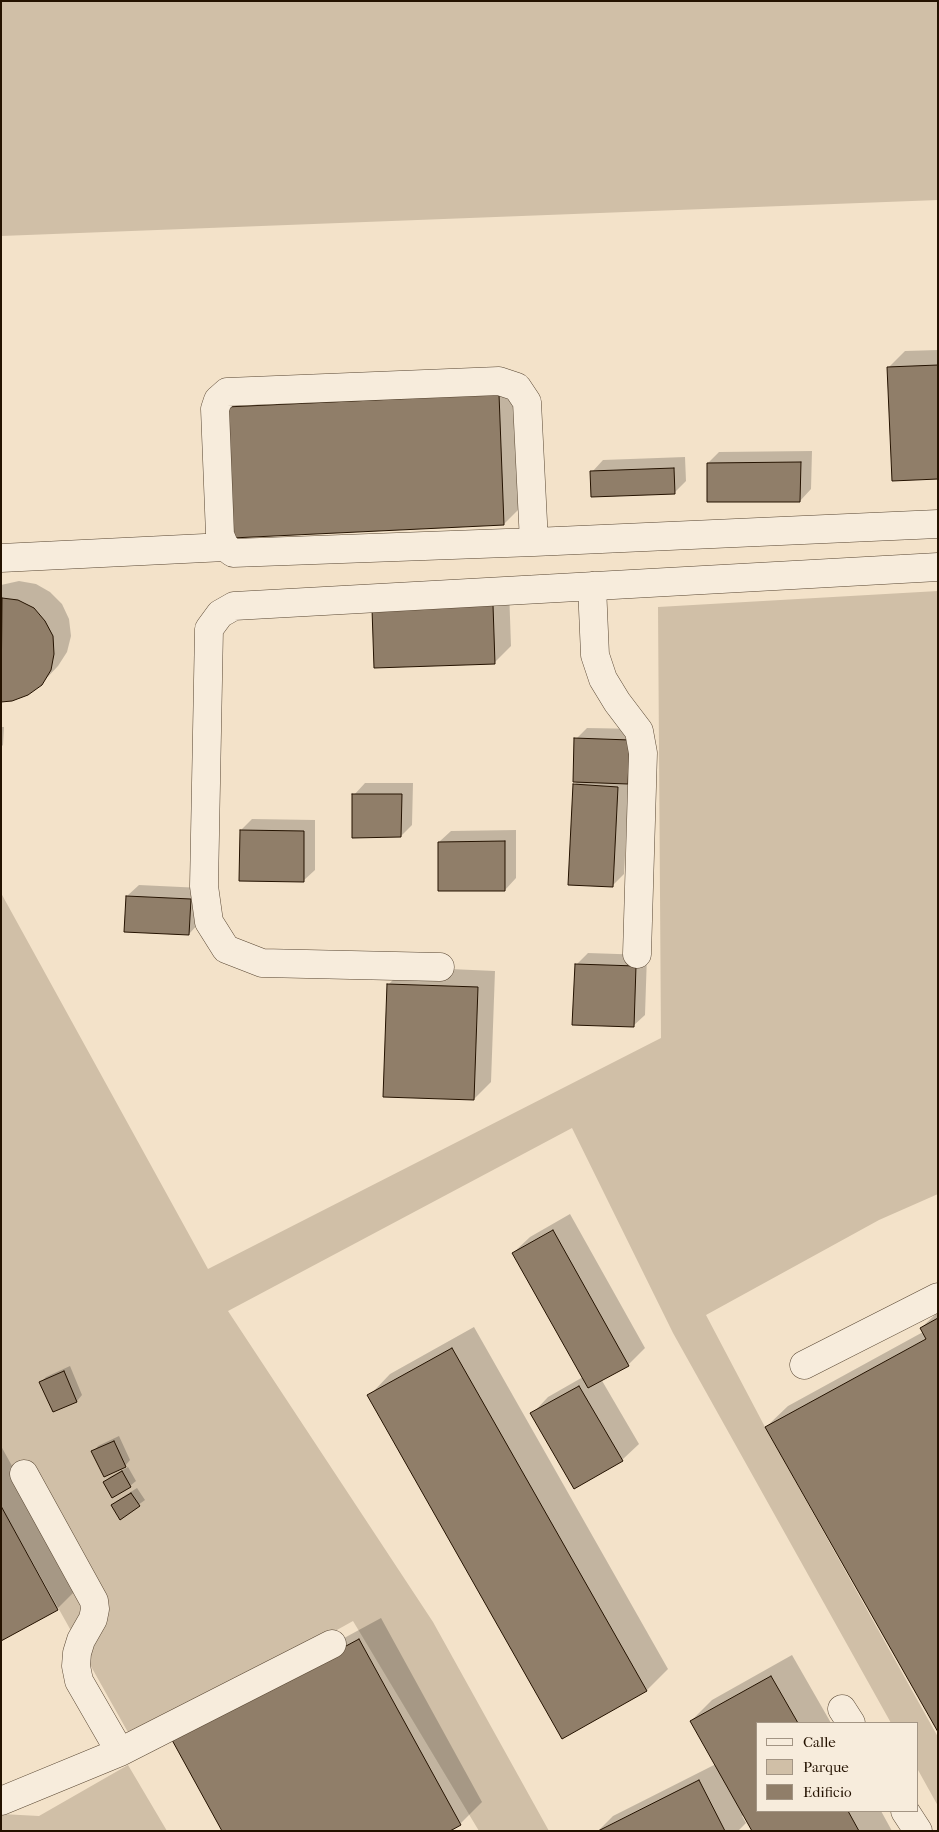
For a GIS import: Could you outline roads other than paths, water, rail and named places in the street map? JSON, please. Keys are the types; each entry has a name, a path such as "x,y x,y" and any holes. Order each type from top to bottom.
{"lane":[{"path":"224,547 220,535 215,409 218,400 227,392 499,381 517,387 527,402 534,542"},
{"path":"1,558 224,547 233,553 938,524"},
{"path":"440,967 262,963 226,949 209,922 204,886 209,629 220,614 234,606 938,567"},
{"path":"592,586 595,655 603,679 617,702 639,731 643,753 637,954"},
{"path":"804,1366 938,1297"},
{"path":"24,1474 94,1601 93,1619 77,1653 79,1681 120,1752"},
{"path":"1,1801 120,1752 332,1644"},
{"path":"906,1812 918,1831"}]}
